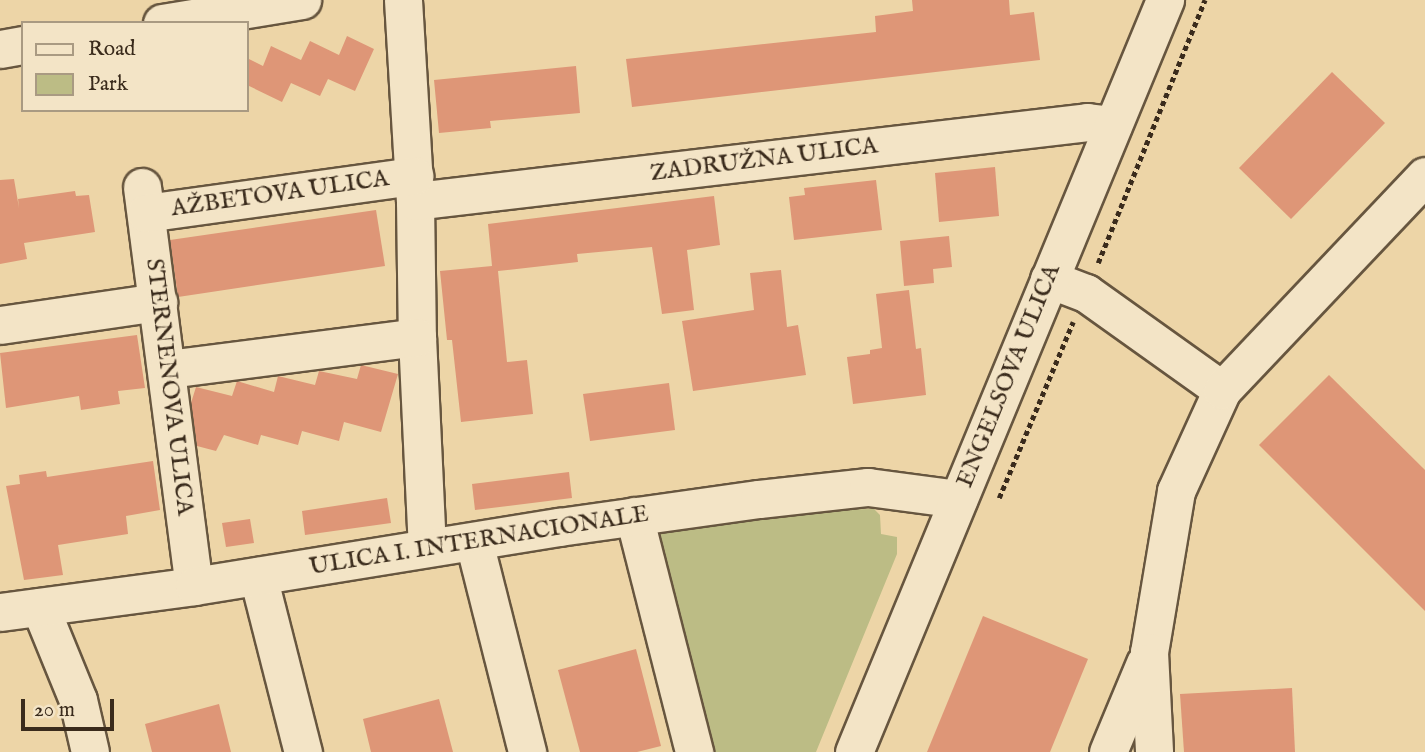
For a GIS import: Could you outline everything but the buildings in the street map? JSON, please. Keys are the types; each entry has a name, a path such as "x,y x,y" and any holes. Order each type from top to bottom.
{"street":[{"path":"174,21 302,0"},
{"name":"AŽBETOVA ULICA","path":"403,0 415,188 427,547"},
{"name":"ENGELSOVA ULICA","path":"854,752 1165,0"},
{"path":"0,49 21,45"},
{"name":"ZADRUŽNA ULICA","path":"415,188 1087,122 1113,125"},
{"path":"1108,752 1149,652 1177,491 1222,390 1425,176"},
{"name":"AŽBETOVA ULICA","path":"144,200 415,188"},
{"name":"STERNENOVA ULICA","path":"144,200 194,586"},
{"path":"1049,278 1086,293 1222,390"},
{"path":"0,325 159,302"},
{"path":"167,369 418,337"},
{"name":"ULICA I. INTERNACIONALE","path":"0,612 194,586 634,516 868,487 958,499"},
{"path":"634,516 694,752"},
{"path":"474,542 527,752"},
{"path":"258,576 303,752"},
{"path":"40,607 78,701 90,752"},
{"path":"1149,652 1154,752"}],"green space":[{"path":"874,509 880,515 881,534 897,537 897,554 816,752 700,752 643,530 804,510"}]}
